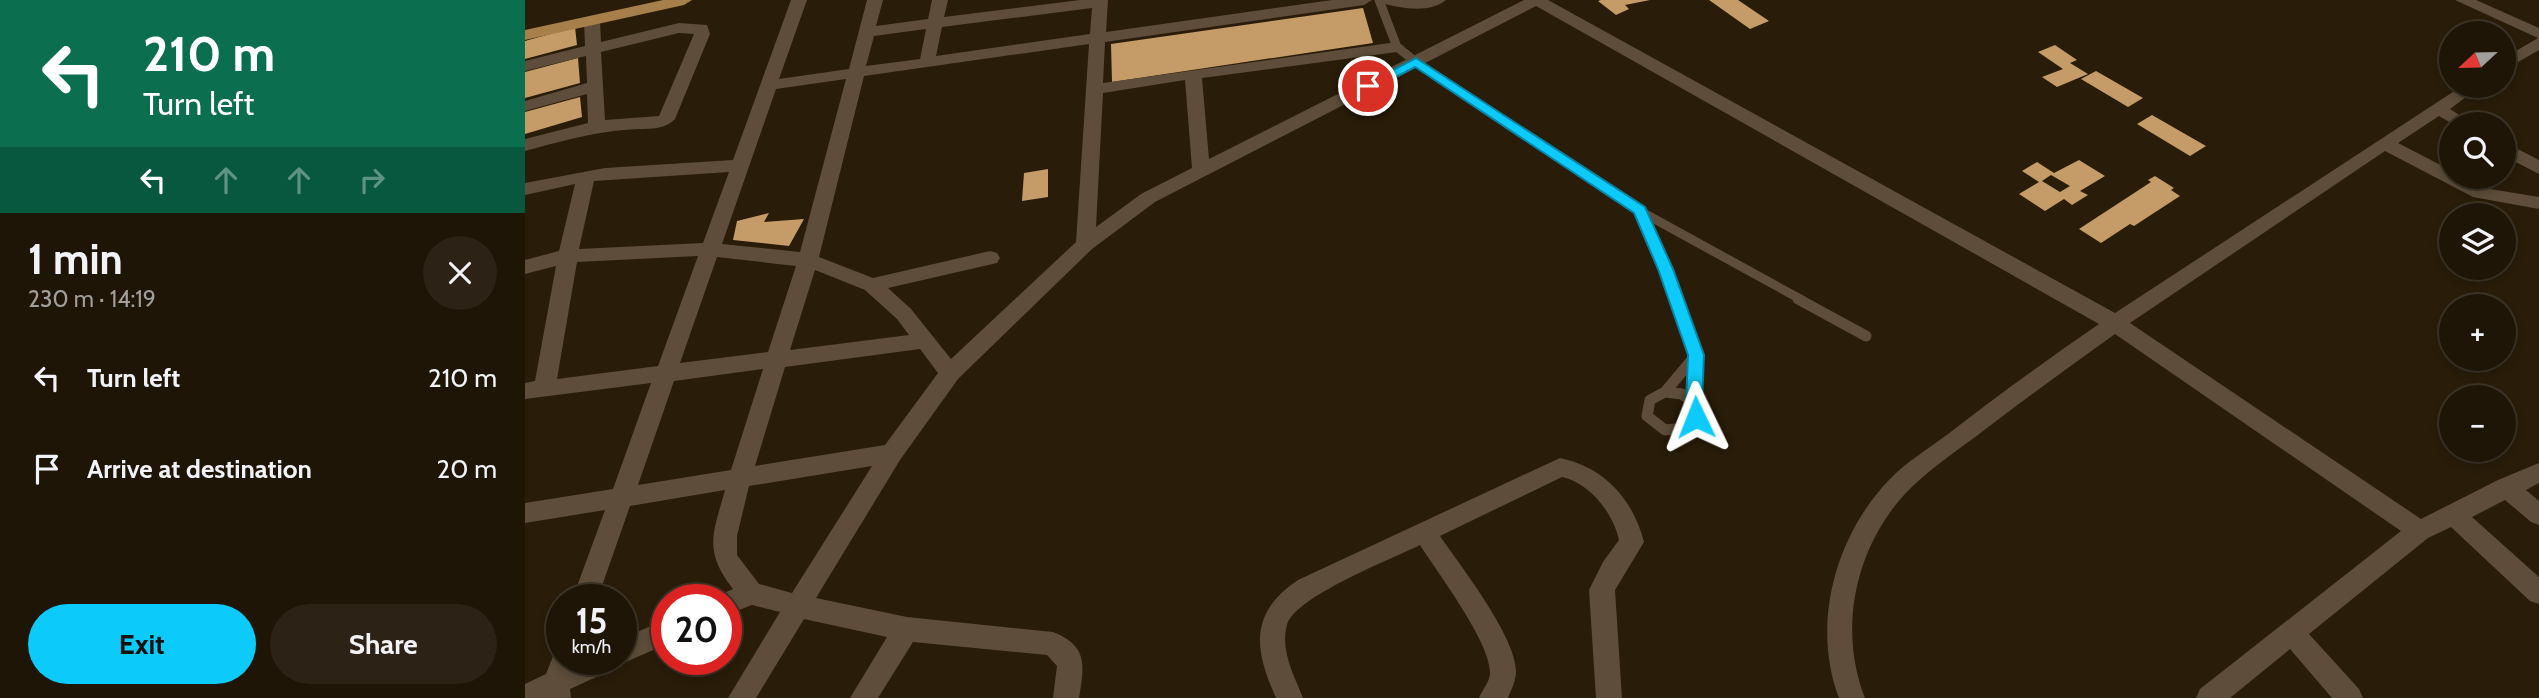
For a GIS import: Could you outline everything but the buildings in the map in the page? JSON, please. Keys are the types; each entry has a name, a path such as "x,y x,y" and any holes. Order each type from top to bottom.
{"main road":[{"path":"529,33 684,0"}],"street":[{"path":"591,584 799,0"},
{"path":"875,0 808,260 740,477 723,548 729,565 751,593 797,606 907,629 1053,644 1071,662 1066,698"},
{"path":"927,63 940,0"},
{"path":"769,85 1364,0"},
{"path":"1386,0 1407,5 1439,0"},
{"path":"741,698 892,453 950,373 1084,244 1148,198 1537,0 2115,323 2419,531"},
{"path":"2463,0 2539,34"},
{"path":"867,32 1100,1 1084,244"},
{"path":"592,21 597,126"},
{"path":"525,66 592,47 679,28 701,28 702,34 666,119 656,123 597,126 525,145"},
{"path":"2517,57 2539,43"},
{"path":"1094,89 1397,47"},
{"path":"1193,74 1201,170"},
{"path":"525,106 596,86"},
{"path":"1852,698 1845,685 1837,656 1838,627 1849,572 1867,527 1896,488 1988,414 2115,323 2455,98"},
{"path":"2438,109 2443,112"},
{"path":"2385,144 2480,193 2539,203"},
{"path":"2516,155 2539,168"},
{"path":"525,190 635,169 740,166"},
{"path":"586,177 535,389 925,341"},
{"path":"525,267 568,256 710,250 808,260 873,285 904,314 950,373"},
{"path":"873,285 990,258"},
{"path":"525,513 892,453"},
{"path":"1290,698 1275,668 1272,644 1275,624 1284,605 1307,587 1560,467 1573,468 1584,473 1616,506 1630,529 1632,542 1612,570 1602,590 1609,698"},
{"path":"2209,698 2419,531 2455,516 2506,487 2539,473"},
{"path":"2506,487 2539,515"},
{"path":"2455,516 2539,593"},
{"path":"1424,531 1494,640 1503,668 1500,689 1492,698"},
{"path":"742,597 751,593"},
{"path":"863,698 907,629"},
{"path":"2291,632 2350,698"},
{"path":"525,697 559,680"}],"lane":[{"path":"1379,0 1397,47 1416,62 1640,211 1866,336"},
{"path":"1640,211 1665,269 1696,355 1696,417 1688,428 1681,431 1664,430 1651,422 1646,410 1651,398 1665,392 1696,355"},
{"path":"1665,392 1682,394 1694,404"}],"route":[{"path":"1368,86 1416,62 1640,211 1665,269 1696,355 1696,417"}]}
